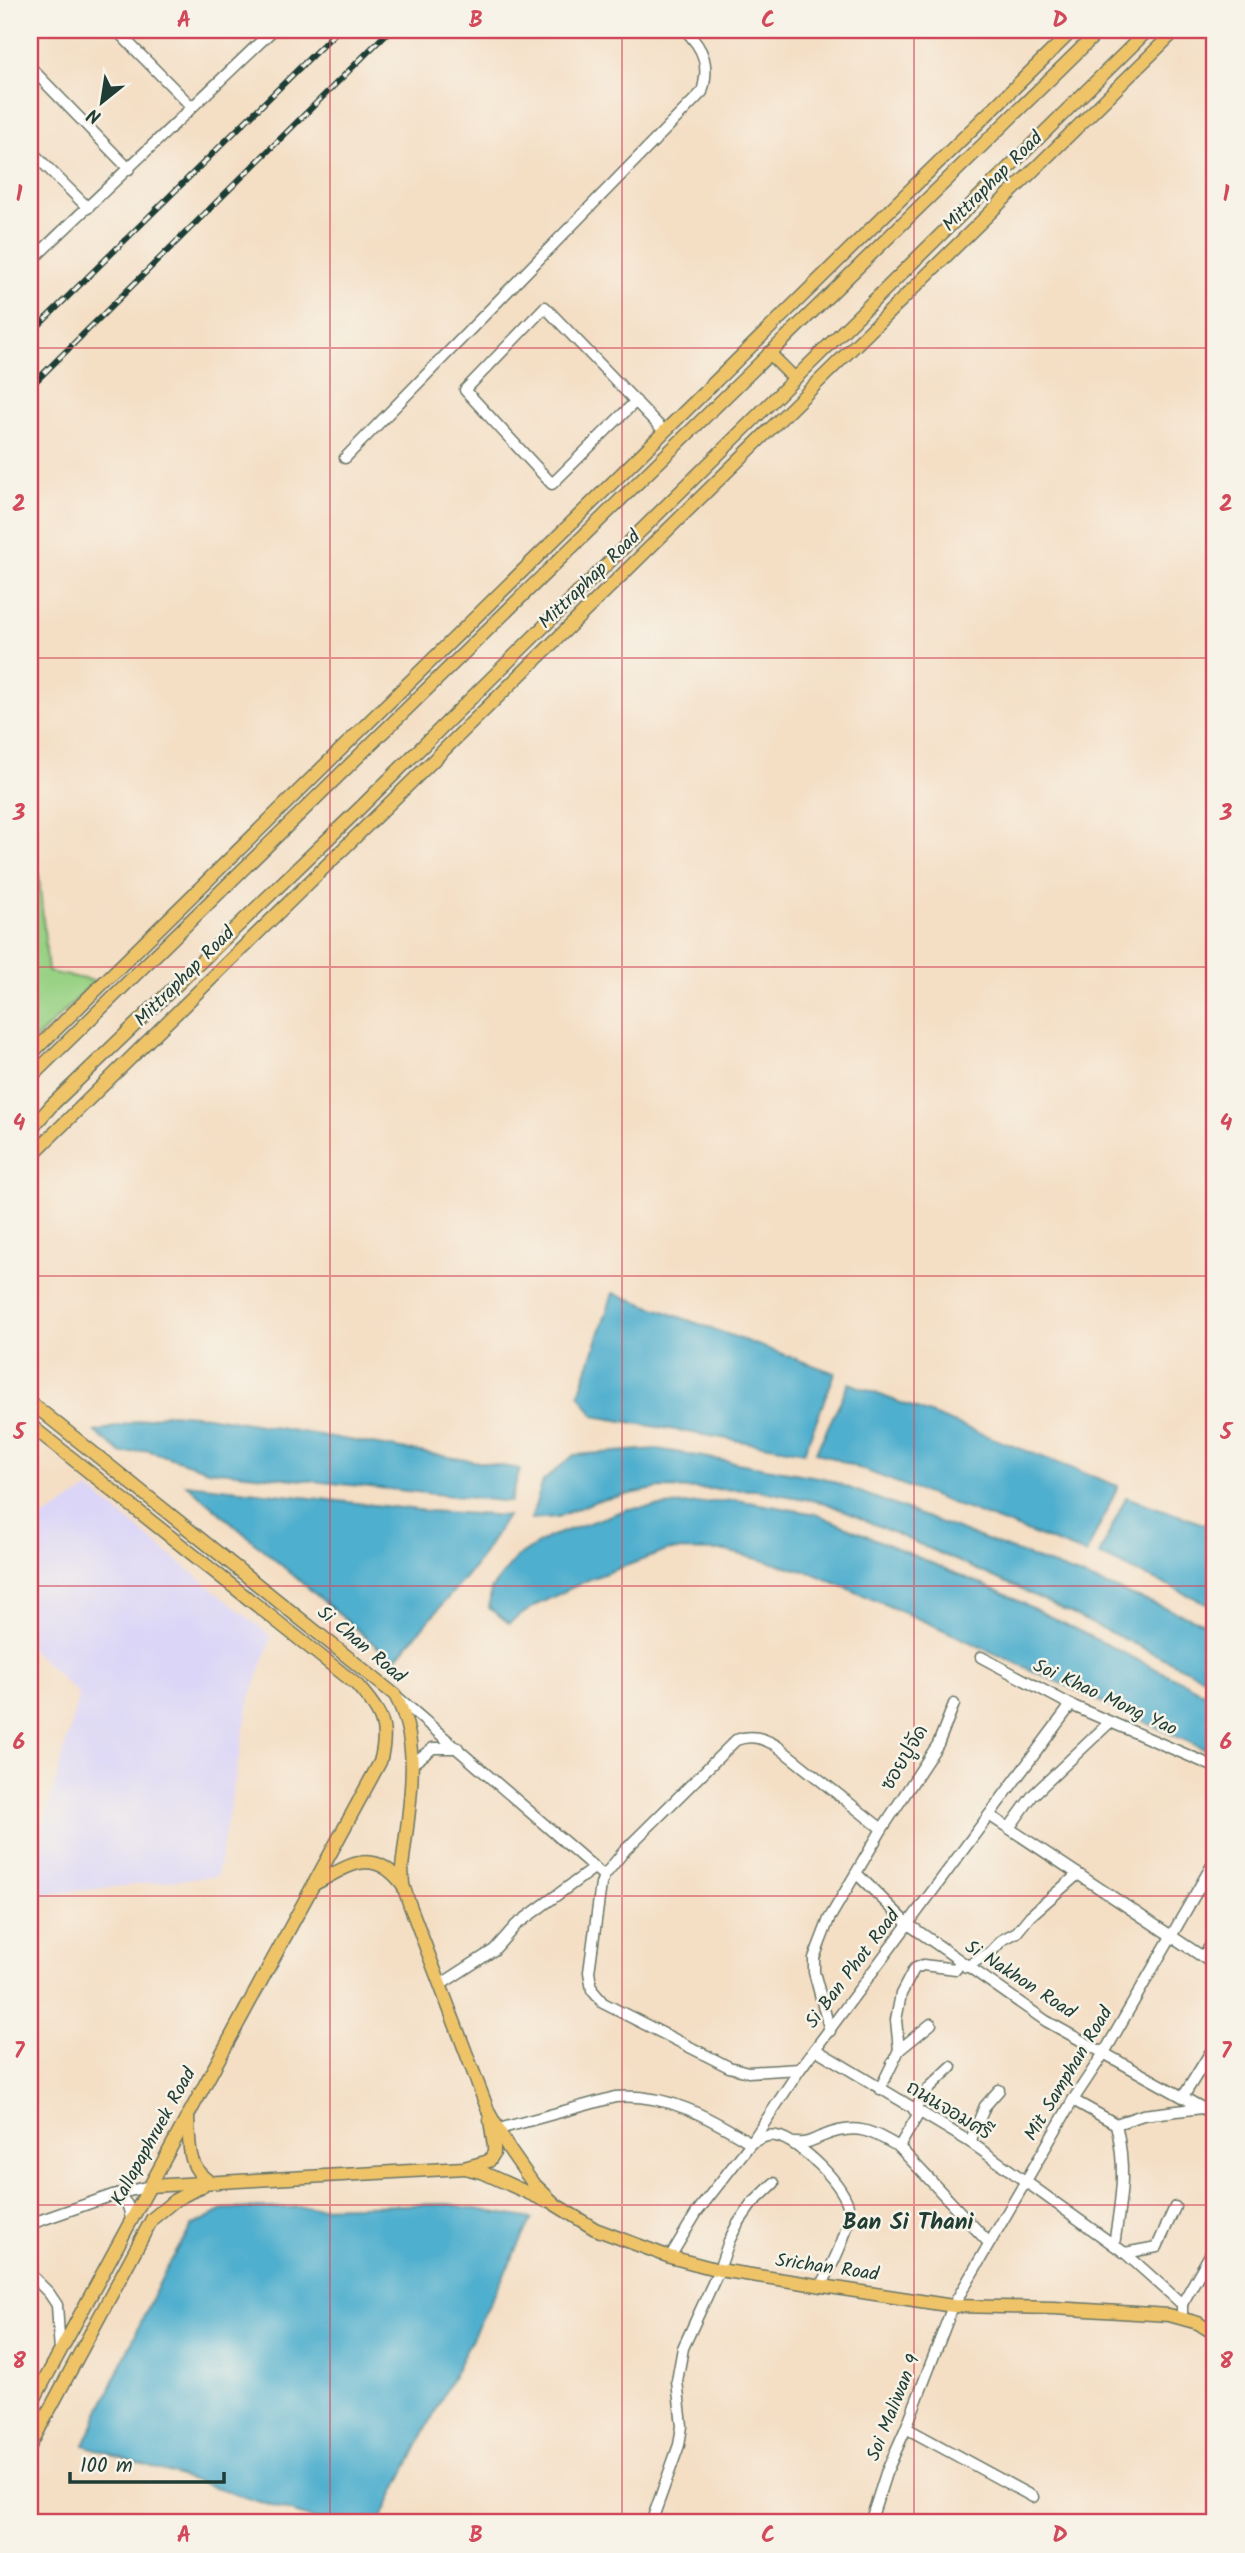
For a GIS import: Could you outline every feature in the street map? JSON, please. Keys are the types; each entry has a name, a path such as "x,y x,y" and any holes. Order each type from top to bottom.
{"main road":[{"path":"30,1055 1073,30"},
{"name":"Mittraphap Road","path":"30,1079 1100,30"},
{"name":"Mittraphap Road","path":"30,1130 52,1105 199,965 1148,30"},
{"name":"Mittraphap Road","path":"30,1157 1176,30"},
{"path":"1068,135 1072,105"},
{"path":"966,135 994,132"},
{"path":"961,215 990,212"},
{"path":"873,251 880,219"},
{"path":"769,353 794,378"},
{"path":"626,570 634,536"},
{"path":"514,654 549,647"},
{"path":"359,731 389,726"},
{"path":"275,838 282,807"},
{"path":"311,881 317,848"},
{"path":"199,965 231,960"},
{"path":"30,1146 52,1105"},
{"name":"Si Chan Road","path":"30,1402 395,1695 408,1722 412,1745 403,1885 489,2113"},
{"name":"Si Chan Road","path":"30,1425 357,1685 376,1709"},
{"name":"Kallapaphruek Road","path":"30,2407 380,1762 386,1741 376,1709"},
{"path":"313,1885 343,1868 366,1861 375,1862 394,1872 403,1885"},
{"path":"150,2186 464,2168 489,2161 494,2153 489,2113"},
{"name":"Srichan Road","path":"489,2113 522,2170 555,2205 595,2229 670,2258 719,2270 953,2306 1182,2310 1215,2334"},
{"path":"188,2116 193,2165 199,2175 211,2182"},
{"path":"464,2168 484,2173 555,2205"},
{"name":"Kallapaphruek Road","path":"30,2446 152,2219 181,2196 211,2182"}],"street":[{"path":"116,30 192,107"},
{"path":"30,261 273,30"},
{"path":"345,458 702,92 707,74 699,44 685,30"},
{"path":"30,68 129,169"},
{"path":"30,150 88,208"},
{"path":"30,248 50,242"},
{"path":"636,401 552,484 465,390 545,307 636,401 664,431"},
{"name":"Soi Khao Mong Yao","path":"981,1657 1071,1705 1215,1767"},
{"path":"395,1695 604,1876"},
{"name":"ซอยปูจัด","path":"830,2031 814,1972 814,1958 830,1919 882,1829 938,1744 954,1704"},
{"name":"Si Ban Phot Road","path":"670,2258 697,2212 751,2143 800,2069 1071,1705"},
{"path":"1009,1828 1033,1795 1110,1722"},
{"path":"800,2069 748,2072 738,2070 596,1997 589,1981 589,1972 604,1876 625,1850 736,1740 743,1737 760,1738 776,1746 882,1829"},
{"path":"412,1764 433,1748 458,1748"},
{"path":"989,1815 1215,1965"},
{"name":"Mit Samphan Road","path":"953,2306 1215,1860"},
{"path":"440,1984 494,1950 516,1925 594,1868"},
{"name":"Si Nakhon Road","path":"857,1874 908,1924 1046,2021 1215,2115"},
{"path":"899,2050 896,2020 901,1994 914,1969 923,1965 956,1969 991,1952 1002,1940 1017,1932 1030,1916 1078,1874"},
{"path":"1203,1956 1215,1940"},
{"path":"880,2090 899,2050 931,2024"},
{"path":"1183,2097 1215,2045"},
{"name":"ถนนจอมศรี","path":"815,2049 970,2142 1025,2181 1125,2253 1182,2310"},
{"path":"898,2147 929,2088 951,2067"},
{"path":"970,2142 985,2106 999,2090"},
{"path":"499,2129 626,2096 685,2107 709,2117 751,2143 763,2137 775,2136 807,2144 831,2133 858,2128 878,2134 898,2147 989,2243"},
{"path":"1073,2100 1116,2124 1143,2115 1202,2108"},
{"path":"1114,2245 1124,2177 1116,2124"},
{"path":"796,2143 833,2180 848,2203 848,2220 821,2287"},
{"path":"651,2523 670,2472 682,2426 677,2381 683,2348 737,2225 751,2205 774,2183"},
{"path":"30,2224 150,2186"},
{"path":"113,2196 124,2199 129,2206 131,2220"},
{"path":"1125,2253 1157,2247 1175,2207"},
{"path":"1182,2310 1215,2246"},
{"path":"30,2274 57,2305 60,2352"},
{"path":"91,2294 107,2303"},
{"name":"Soi Maliwan 9","path":"870,2523 886,2473 953,2306"},
{"path":"906,2428 1033,2497"}],"shaded area":[{"path":"89,1489 272,1637 250,1698 217,1876 30,1896 30,1876 79,1695 30,1648 30,1526"}],"green space":[{"path":"30,782 48,972 95,981 30,1045"}],"water":[{"path":"613,1293 835,1373 804,1452 594,1416 579,1394"},
{"path":"849,1383 1118,1486 1086,1554 816,1452"},
{"path":"170,1413 207,1416 520,1469 510,1502 208,1470 147,1450 122,1454 95,1432"},
{"path":"657,1449 823,1478 1215,1627 1215,1683 1016,1587 826,1503 756,1490 660,1488 596,1501 557,1517 531,1519 543,1481 574,1455"},
{"path":"186,1484 428,1511 507,1516 475,1566 394,1661"},
{"path":"1126,1497 1215,1528 1215,1607 1099,1555"},
{"path":"737,1500 816,1514 1002,1593 1199,1690 1215,1700 1215,1754 812,1573 726,1551 669,1550 590,1579 536,1605 509,1623 489,1608 491,1589 516,1558 549,1537 628,1509"},
{"path":"448,2204 532,2219 379,2523 325,2523 84,2445 165,2271 192,2226 225,2209"}],"railway":[{"path":"30,334 338,30"},
{"path":"30,387 390,30"}],"district":[{"name":"Ban Si Thani","path":"908,2223"}]}
